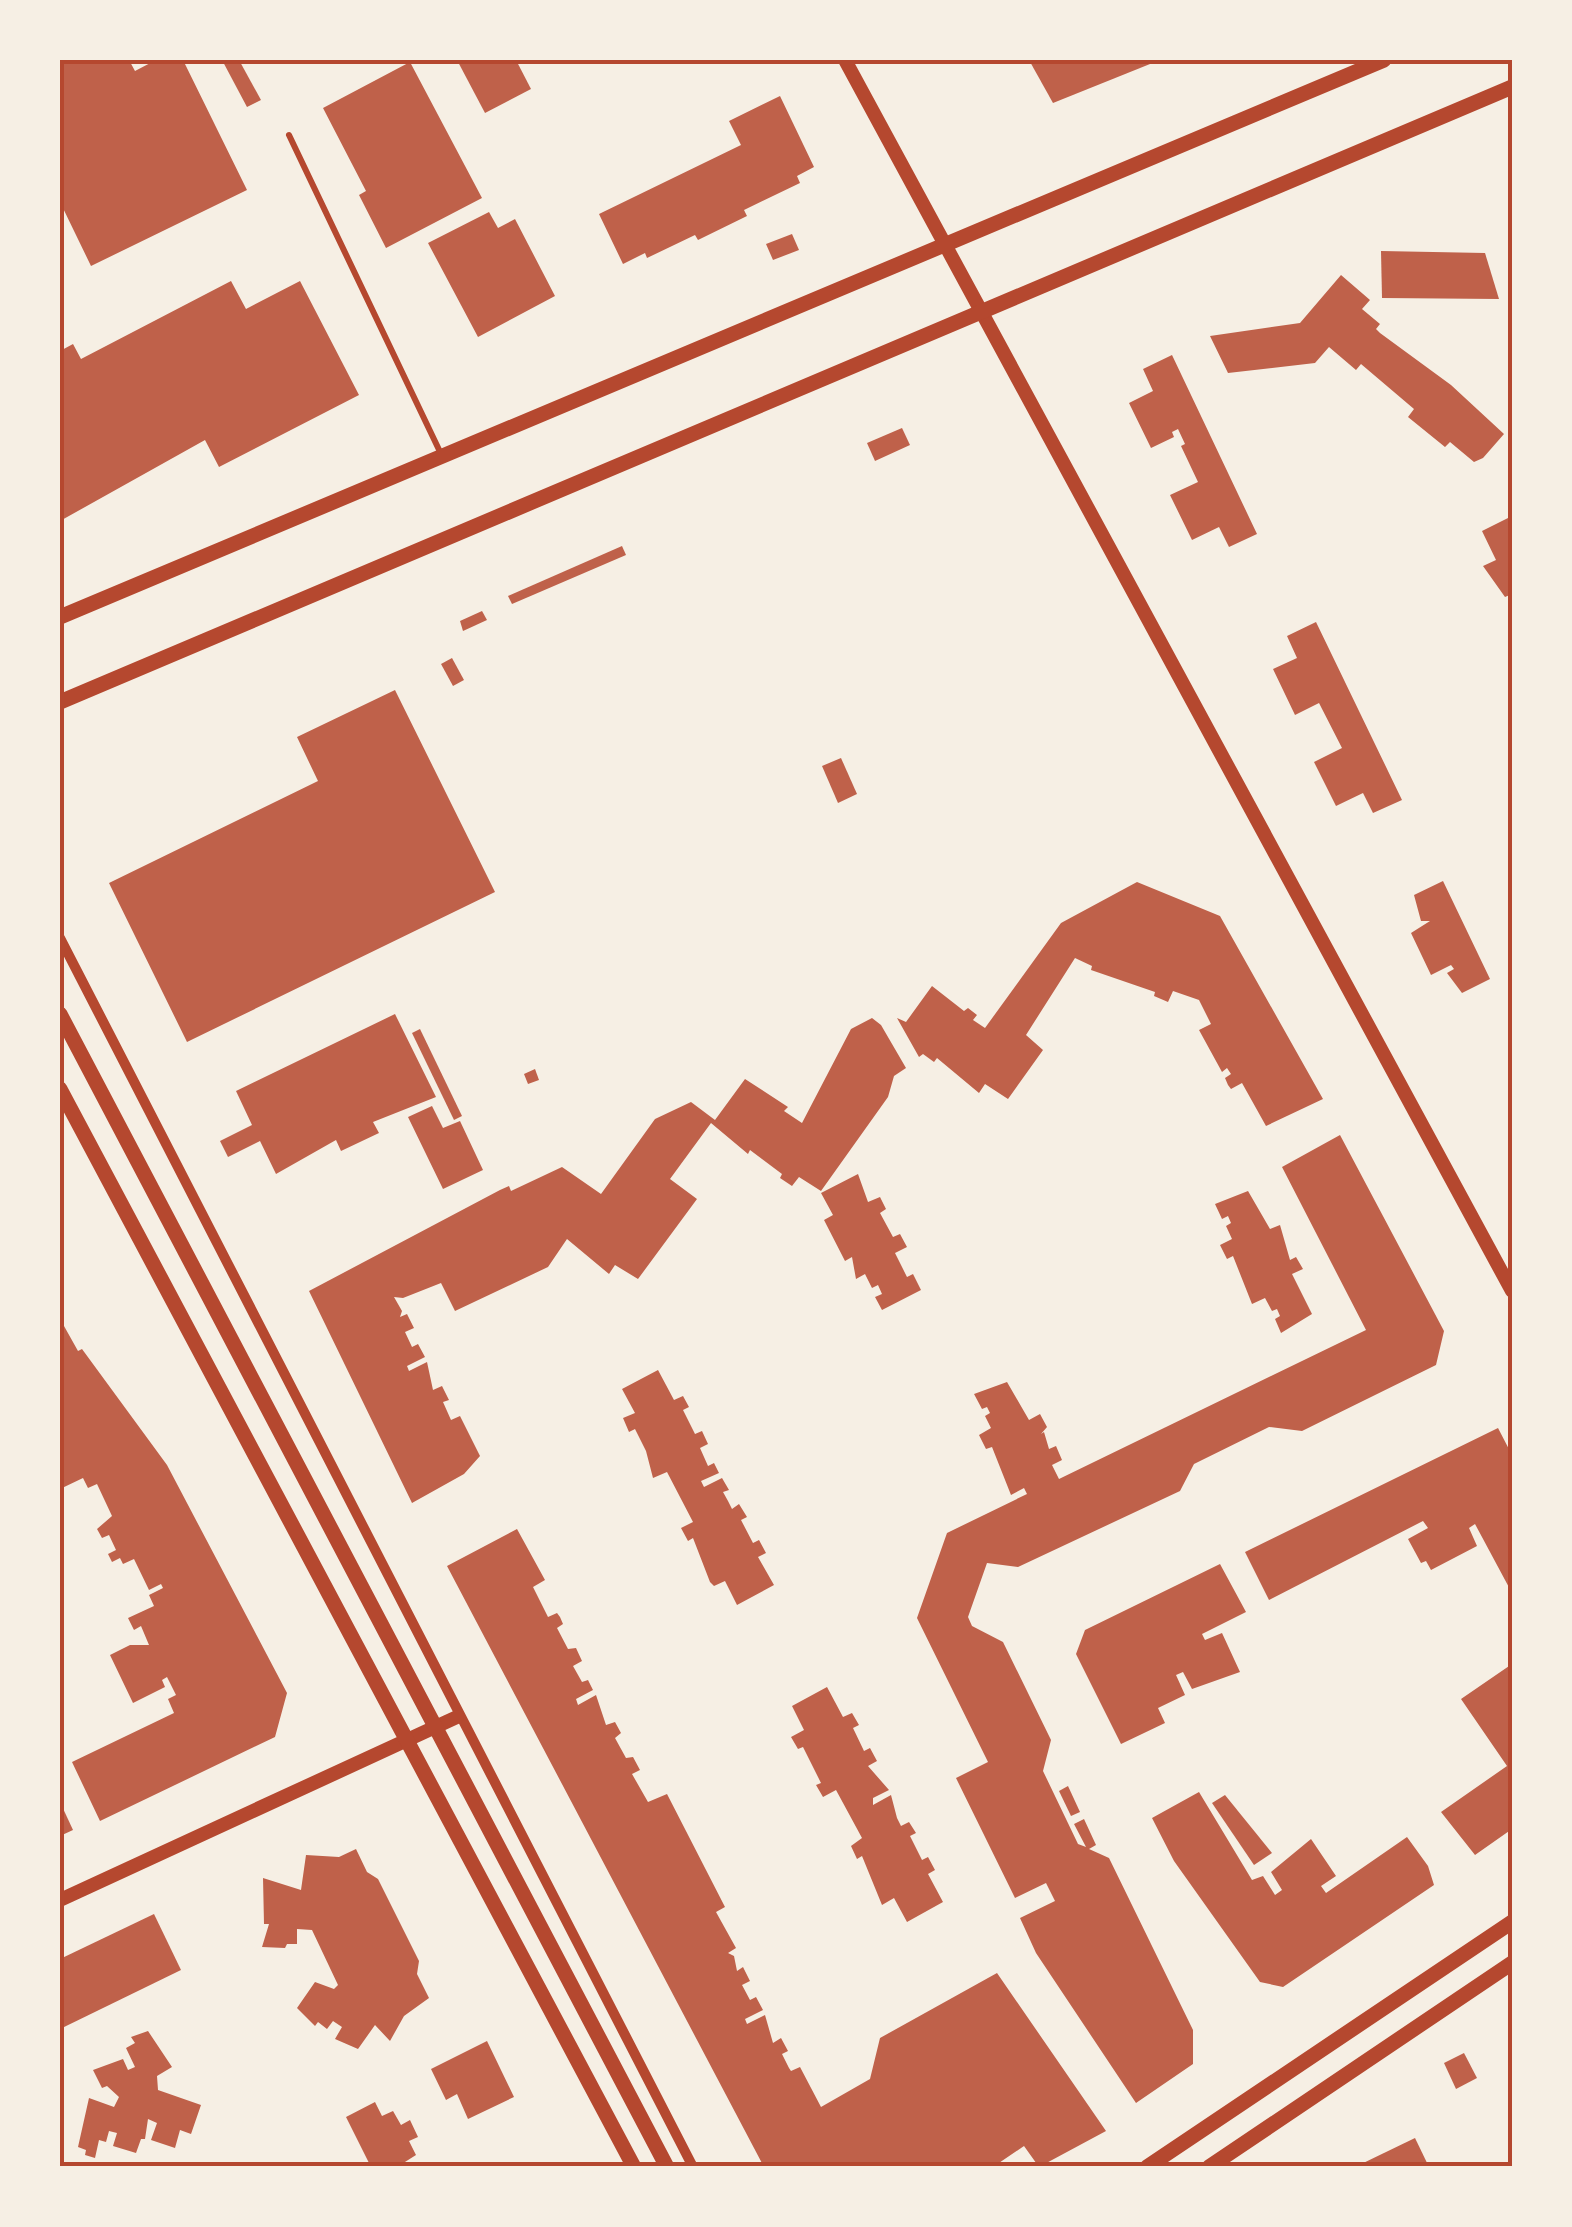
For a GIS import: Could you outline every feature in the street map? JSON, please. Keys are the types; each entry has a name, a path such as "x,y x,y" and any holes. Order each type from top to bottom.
{"main road":[{"path":"60,618 1384,60"},
{"path":"60,702 1512,87"},
{"path":"60,1014 667,2167"},
{"path":"60,1089 634,2167"},
{"path":"1148,2167 1512,1922"},
{"path":"1209,2167 1512,1963"}],"street":[{"path":"845,60 1512,1291"},
{"path":"60,938 693,2167"},
{"path":"60,1900 458,1716"}],"lane":[{"path":"289,135 442,457"}],"building":[{"path":"60,60 129,60 135,71 156,60 183,60 247,190 91,266 60,202"},
{"path":"222,60 239,60 261,100 247,107"},
{"path":"457,60 516,60 531,89 485,113"},
{"path":"1029,60 1160,60 1053,103"},
{"path":"410,62 482,198 386,248 359,195 366,191 323,108"},
{"path":"780,96 814,167 797,176 800,183 744,210 747,216 698,240 695,235 647,258 645,253 623,264 599,214 741,145 729,121"},
{"path":"489,212 498,228 515,219 555,296 478,337 428,243"},
{"path":"792,234 799,250 773,260 766,244"},
{"path":"1381,251 1485,253 1499,299 1382,298"},
{"path":"1341,275 1370,300 1362,309 1380,324 1376,329 1380,333 1451,385 1504,434 1483,458 1474,462 1450,442 1445,447 1408,417 1414,409 1361,364 1356,370 1329,347 1315,363 1228,373 1210,336 1300,323"},
{"path":"231,281 246,309 300,281 359,395 219,467 205,440 60,521 60,351 73,344 81,359"},
{"path":"1172,355 1257,534 1229,547 1219,527 1192,540 1170,495 1198,482 1181,446 1185,444 1178,429 1172,432 1174,437 1151,448 1129,403 1153,391 1143,369"},
{"path":"902,428 910,445 875,461 867,443"},
{"path":"1512,516 1512,594 1505,597 1483,566 1496,560 1482,531"},
{"path":"622,546 626,555 512,604 508,596"},
{"path":"482,611 487,620 463,631 460,621"},
{"path":"1316,622 1402,800 1373,813 1363,793 1336,806 1314,762 1342,748 1319,703 1295,715 1273,669 1297,658 1287,636"},
{"path":"452,658 464,680 453,686 441,664"},
{"path":"395,690 495,892 187,1042 109,883 318,781 297,737"},
{"path":"841,758 857,794 838,803 822,766"},
{"path":"1443,881 1490,979 1462,993 1447,973 1454,969 1451,965 1431,975 1411,933 1430,921 1421,921 1414,895"},
{"path":"1137,882 1220,916 1323,1099 1266,1126 1242,1083 1231,1089 1228,1085 1225,1078 1231,1074 1227,1068 1222,1072 1199,1030 1211,1024 1199,1000 1173,991 1168,1002 1154,996 1155,992 1091,970 1092,966 1075,958 1026,1035 1043,1050 1008,1099 985,1084 979,1093 937,1058 934,1062 923,1054 919,1057 897,1018 906,1022 932,986 964,1011 968,1008 977,1015 973,1020 985,1028 1061,923"},
{"path":"395,1014 436,1097 373,1122 379,1133 341,1151 336,1140 276,1174 260,1141 228,1157 220,1141 252,1125 236,1091"},
{"path":"872,1018 881,1025 906,1068 894,1076 888,1097 821,1191 799,1177 792,1186 780,1178 782,1174 750,1150 748,1154 711,1123 670,1179 697,1199 638,1279 615,1265 609,1274 567,1239 548,1267 455,1311 441,1283 403,1298 394,1297 402,1311 400,1317 407,1314 414,1328 405,1332 412,1347 418,1344 425,1357 407,1366 409,1371 427,1362 433,1390 442,1386 449,1400 443,1402 451,1420 460,1416 480,1456 464,1474 412,1503 309,1291 500,1190 509,1186 511,1191 562,1167 601,1194 655,1119 691,1102 715,1120 745,1079 788,1107 784,1111 802,1123 851,1029"},
{"path":"420,1029 462,1116 454,1120 412,1033"},
{"path":"535,1069 539,1080 528,1084 524,1074"},
{"path":"432,1106 443,1128 460,1121 483,1170 443,1189 408,1117"},
{"path":"1340,1135 1444,1331 1436,1365 1302,1431 1269,1427 1194,1464 1180,1491 1018,1567 987,1563 968,1617 972,1626 1003,1642 1051,1740 1043,1771 1078,1844 1086,1847 1074,1824 1084,1819 1096,1845 1089,1849 1109,1858 1193,2030 1193,2064 1136,2103 1036,1953 1020,1918 1055,1901 1046,1883 1015,1898 956,1778 988,1762 917,1618 947,1533 1027,1494 1024,1488 1011,1495 992,1447 986,1449 979,1435 991,1428 985,1416 990,1413 987,1407 982,1409 974,1394 1007,1382 1029,1420 1040,1414 1047,1427 1041,1434 1044,1432 1049,1449 1056,1446 1062,1460 1052,1465 1059,1479 1366,1330 1282,1167"},
{"path":"858,1174 868,1202 880,1197 886,1209 880,1213 893,1237 900,1234 907,1247 895,1253 907,1277 913,1274 921,1290 882,1310 875,1297 882,1294 878,1285 872,1288 865,1274 856,1279 852,1257 845,1261 824,1220 833,1215 821,1193"},
{"path":"1248,1191 1270,1229 1280,1225 1290,1260 1296,1257 1303,1269 1292,1274 1312,1314 1281,1333 1275,1319 1280,1316 1277,1309 1272,1311 1265,1298 1252,1304 1233,1256 1227,1259 1220,1245 1232,1239 1226,1226 1231,1223 1228,1216 1222,1219 1215,1204"},
{"path":"64,1326 78,1351 82,1349 167,1465 287,1693 275,1737 100,1821 72,1762 174,1713 168,1699 176,1695 167,1677 162,1680 165,1687 133,1703 110,1655 130,1645 149,1645 141,1626 134,1630 128,1618 154,1606 149,1595 163,1588 161,1584 149,1590 134,1559 123,1564 120,1558 112,1562 108,1554 116,1550 109,1535 102,1538 97,1529 112,1516 97,1484 88,1488 83,1478 60,1489 60,1328"},
{"path":"658,1370 674,1400 683,1396 689,1407 683,1410 695,1434 702,1431 708,1444 700,1448 708,1466 714,1463 719,1473 701,1481 704,1487 722,1478 729,1490 723,1492 732,1509 739,1504 747,1517 741,1520 753,1543 759,1540 766,1553 758,1557 774,1585 737,1605 725,1581 714,1586 710,1582 693,1538 688,1541 681,1528 693,1522 667,1472 653,1478 635,1429 629,1432 623,1418 635,1413 622,1389"},
{"path":"1498,1428 1512,1455 1512,1593 1475,1524 1469,1528 1477,1546 1431,1570 1426,1561 1421,1563 1408,1539 1428,1528 1423,1521 1269,1600 1245,1552"},
{"path":"517,1529 545,1580 533,1587 548,1617 557,1613 560,1617 563,1624 557,1628 568,1649 576,1648 582,1661 573,1666 582,1682 588,1680 593,1690 576,1699 578,1705 596,1695 606,1725 615,1722 621,1733 615,1738 626,1758 633,1757 640,1770 632,1774 648,1802 667,1794 725,1907 716,1912 736,1948 728,1953 734,1956 737,1971 743,1967 750,1981 742,1985 750,2000 756,1997 763,2010 745,2019 747,2024 765,2015 773,2043 781,2038 788,2051 782,2054 789,2068 791,2071 800,2067 821,2107 870,2079 880,2038 997,1973 1106,2131 1039,2167 1024,2146 993,2167 764,2167 447,1566"},
{"path":"1220,1564 1246,1612 1202,1634 1205,1640 1222,1633 1240,1672 1192,1689 1183,1672 1176,1675 1185,1695 1158,1708 1165,1723 1121,1744 1076,1654 1085,1630"},
{"path":"1512,1664 1512,1829 1475,1855 1441,1812 1507,1766 1461,1699"},
{"path":"827,1687 843,1717 852,1713 859,1725 853,1728 864,1751 870,1748 877,1761 868,1766 889,1790 873,1798 873,1805 891,1795 901,1826 909,1822 916,1833 910,1836 922,1860 928,1857 935,1870 928,1874 943,1902 907,1922 894,1898 882,1905 862,1856 857,1859 851,1846 862,1838 836,1790 823,1797 816,1785 821,1783 803,1747 798,1749 791,1737 804,1730 792,1706"},
{"path":"1068,1786 1080,1812 1071,1816 1059,1791"},
{"path":"1199,1792 1252,1880 1263,1876 1275,1895 1282,1890 1271,1872 1311,1839 1336,1876 1321,1886 1326,1893 1407,1837 1428,1866 1434,1885 1283,1987 1260,1982 1174,1861 1152,1818"},
{"path":"1225,1795 1272,1853 1254,1865 1212,1803"},
{"path":"60,1802 73,1830 60,1836"},
{"path":"356,1849 367,1872 378,1879 419,1961 417,1974 429,1998 404,2016 390,2041 375,2025 358,2049 335,2039 342,2027 333,2021 327,2029 318,2022 315,2026 297,2008 315,1982 334,1989 338,1985 312,1930 297,1929 297,1944 262,1947 269,1924 264,1924 263,1878 301,1890 306,1855 339,1857"},
{"path":"154,1914 181,1970 60,2029 60,1959"},
{"path":"148,2031 172,2067 157,2076 158,2090 201,2105 191,2134 180,2130 175,2148 151,2140 157,2123 148,2119 145,2139 141,2139 136,2153 113,2146 117,2133 109,2131 106,2142 99,2140 95,2158 85,2155 86,2150 78,2147 89,2098 114,2107 119,2097 107,2086 102,2088 93,2070 123,2059 128,2070 135,2067 126,2048 135,2043 131,2037"},
{"path":"487,2041 514,2097 468,2119 457,2094 446,2100 431,2069"},
{"path":"1464,2053 1477,2078 1456,2089 1444,2063"},
{"path":"375,2102 382,2116 393,2111 401,2125 410,2120 418,2137 409,2141 416,2155 397,2167 371,2167 346,2117"},
{"path":"1415,2138 1429,2167 1355,2167"}]}
